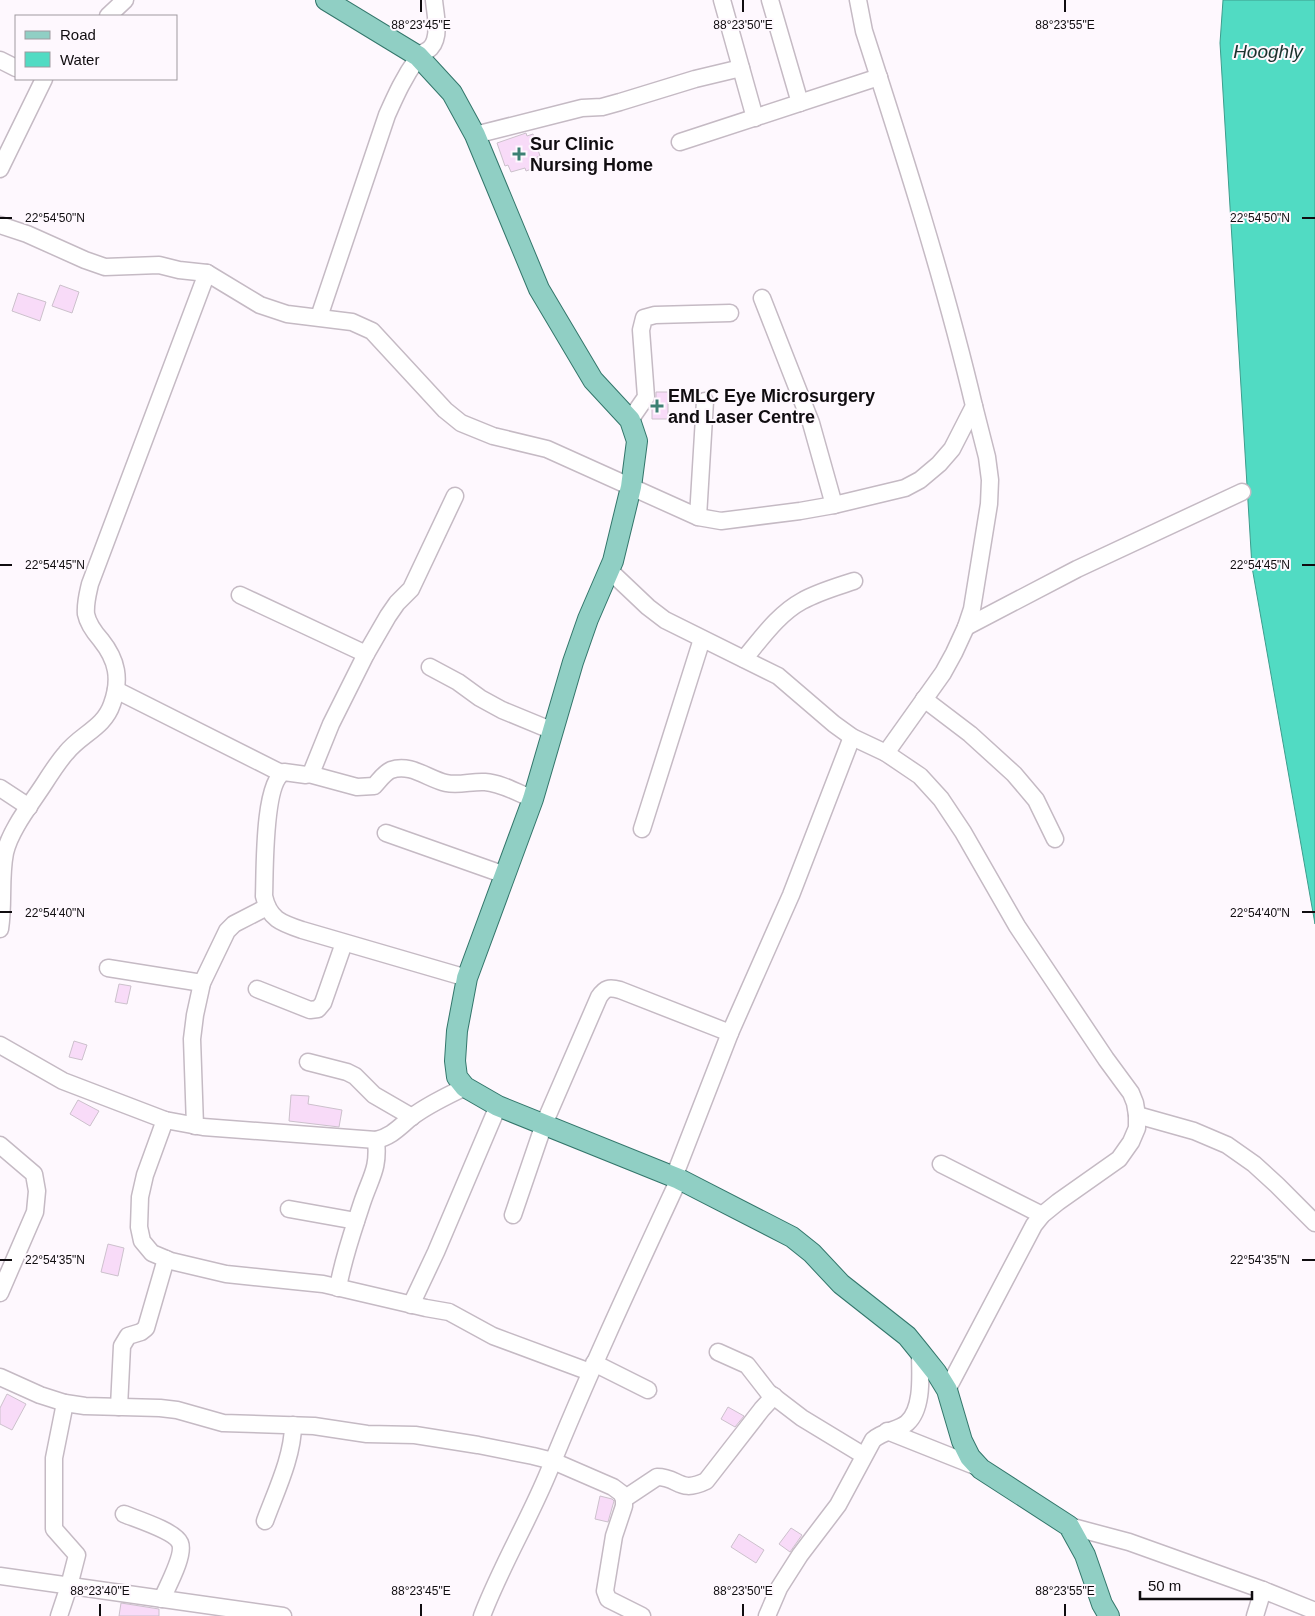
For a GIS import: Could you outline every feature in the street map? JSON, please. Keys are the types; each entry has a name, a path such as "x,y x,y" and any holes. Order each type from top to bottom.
{"main road":[{"path":"326,0 418,56 452,93 475,135 539,289 593,380 630,420 637,441 631,487 610,570 582,636 533,799 468,978 457,1031 455,1061 457,1077 465,1087 498,1106 676,1178 792,1238 812,1253 841,1284 906,1336 936,1372 947,1390 962,1441 970,1457 981,1469 1069,1526 1085,1555 1102,1612"}],"street":[{"path":"109,15 125,0"},
{"path":"319,317 387,115 400,84 418,56 429,50 435,39 434,0"},
{"path":"722,0 754,118"},
{"path":"770,0 800,103"},
{"path":"858,0 864,30 926,225 963,359 987,457 990,480 972,608 966,626 947,666 886,753"},
{"path":"0,60 15,68"},
{"path":"475,135 582,108 602,107 695,79 741,68"},
{"path":"680,142 879,77"},
{"path":"0,169 43,80"},
{"path":"0,226 27,234 105,267 159,265 179,270 207,273 260,305 287,314 352,322 372,331 446,410 461,423 493,436 547,450 698,518 721,521 800,511 905,488 920,480 952,450 974,406"},
{"path":"0,929 3,850 29,807 73,744 97,728 112,706 117,678 115,662 106,646 92,629 86,614 86,601 90,584 207,273"},
{"path":"762,298 811,424 834,505"},
{"path":"630,420 646,397 640,330 644,318 655,315 730,313"},
{"path":"698,518 705,401"},
{"path":"966,626 1077,569 1242,492"},
{"path":"309,774 366,654 397,603 411,589 455,496"},
{"path":"610,570 648,607 665,620 778,676 820,714 852,737 886,753 920,776 941,799 963,832 1017,926 1135,1103 1138,1115 1138,1128 1131,1142 1119,1159 1058,1202 1042,1216 1026,1240 947,1390"},
{"path":"744,659 780,617 801,602 854,581"},
{"path":"240,594 366,654"},
{"path":"642,829 702,638"},
{"path":"430,666 502,710 553,731"},
{"path":"116,690 282,773 309,774 357,787 365,787 374,786 391,770 410,769 439,782 450,784 484,782 495,784 533,799"},
{"path":"924,699 970,734 1014,774 1036,800 1055,839"},
{"path":"482,1616 493,1588 530,1513 676,1178 730,1033 791,895 852,737"},
{"path":"282,773 273,787 267,818 264,896 267,907 275,917 287,925 468,978"},
{"path":"0,788 29,807"},
{"path":"386,833 504,875"},
{"path":"195,1126 192,1039 202,983 228,931 234,924 267,907"},
{"path":"257,989 310,1010 318,1009 323,1003 344,943"},
{"path":"108,968 202,983"},
{"path":"513,1216 544,1124 599,997 606,989 620,990 730,1033"},
{"path":"0,1045 64,1081 165,1120 195,1126 376,1140 391,1135 434,1102 465,1087"},
{"path":"308,1062 347,1072 355,1076 374,1095 412,1117"},
{"path":"411,1305 436,1252 498,1106"},
{"path":"1138,1115 1194,1132 1227,1145 1254,1164 1315,1223"},
{"path":"165,1120 140,1197 138,1227 142,1241 152,1253 166,1259 226,1274 298,1280 449,1312 493,1336 592,1368 648,1390"},
{"path":"338,1288 342,1265 356,1221 375,1172 378,1154 376,1140"},
{"path":"0,1145 34,1174 37,1191 35,1212 0,1293"},
{"path":"942,1164 1042,1216"},
{"path":"289,1209 356,1221"},
{"path":"119,1407 122,1346 128,1336 141,1332 146,1328 166,1259"},
{"path":"718,1352 747,1364 768,1392 802,1418 863,1455"},
{"path":"767,1616 779,1588 800,1555 838,1505 863,1455 873,1440 880,1434 906,1424 914,1414 919,1400 920,1352"},
{"path":"0,1377 40,1394 65,1402 100,1407 177,1410 223,1423 293,1425 367,1434 415,1435 478,1445 553,1461 613,1487 621,1493 624,1499 624,1506 614,1536 605,1591 608,1599 642,1616"},
{"path":"624,1499 658,1477 664,1477 677,1484 689,1486 706,1481 774,1396"},
{"path":"59,1616 70,1586 77,1555 54,1529 54,1458 65,1402"},
{"path":"265,1521 290,1452 293,1425"},
{"path":"887,1431 981,1469"},
{"path":"124,1514 174,1536 180,1543 180,1556 162,1599"},
{"path":"1069,1526 1129,1542 1263,1590 1315,1611"},
{"path":"0,1576 162,1599 204,1610 284,1616"},
{"path":"1255,1616 1263,1590"}],"water":[{"name":"Hooghly","path":"1223,0 1315,0 1315,924 1252,567 1220,43"}],"building":[{"path":"526,133 527,136 533,134 540,156 537,157 540,166 526,171 525,168 511,172 508,165 505,166 497,143"},
{"path":"60,285 79,292 72,313 52,306"},
{"path":"18,293 46,302 40,321 12,311"},
{"path":"656,392 668,392 668,419 652,419 652,405"},
{"path":"119,984 131,986 127,1004 115,1002"},
{"path":"74,1041 87,1045 82,1060 69,1057"},
{"path":"291,1095 309,1096 308,1104 342,1110 339,1127 289,1121"},
{"path":"78,1100 99,1111 90,1126 70,1114"},
{"path":"108,1244 124,1248 118,1276 101,1272"},
{"path":"7,1394 26,1404 12,1430 0,1424 0,1408"},
{"path":"728,1407 744,1416 735,1427 721,1419"},
{"path":"600,1496 614,1501 608,1522 595,1519"},
{"path":"791,1528 802,1535 790,1552 779,1544"},
{"path":"739,1534 764,1550 756,1563 731,1547"},
{"path":"121,1603 159,1609 159,1616 119,1616"}],"place":[{"name":"Sur Clinic Nursing Home","path":"519,154"},
{"name":"EMLC Eye Microsurgery and Laser Centre","path":"657,406"}]}
